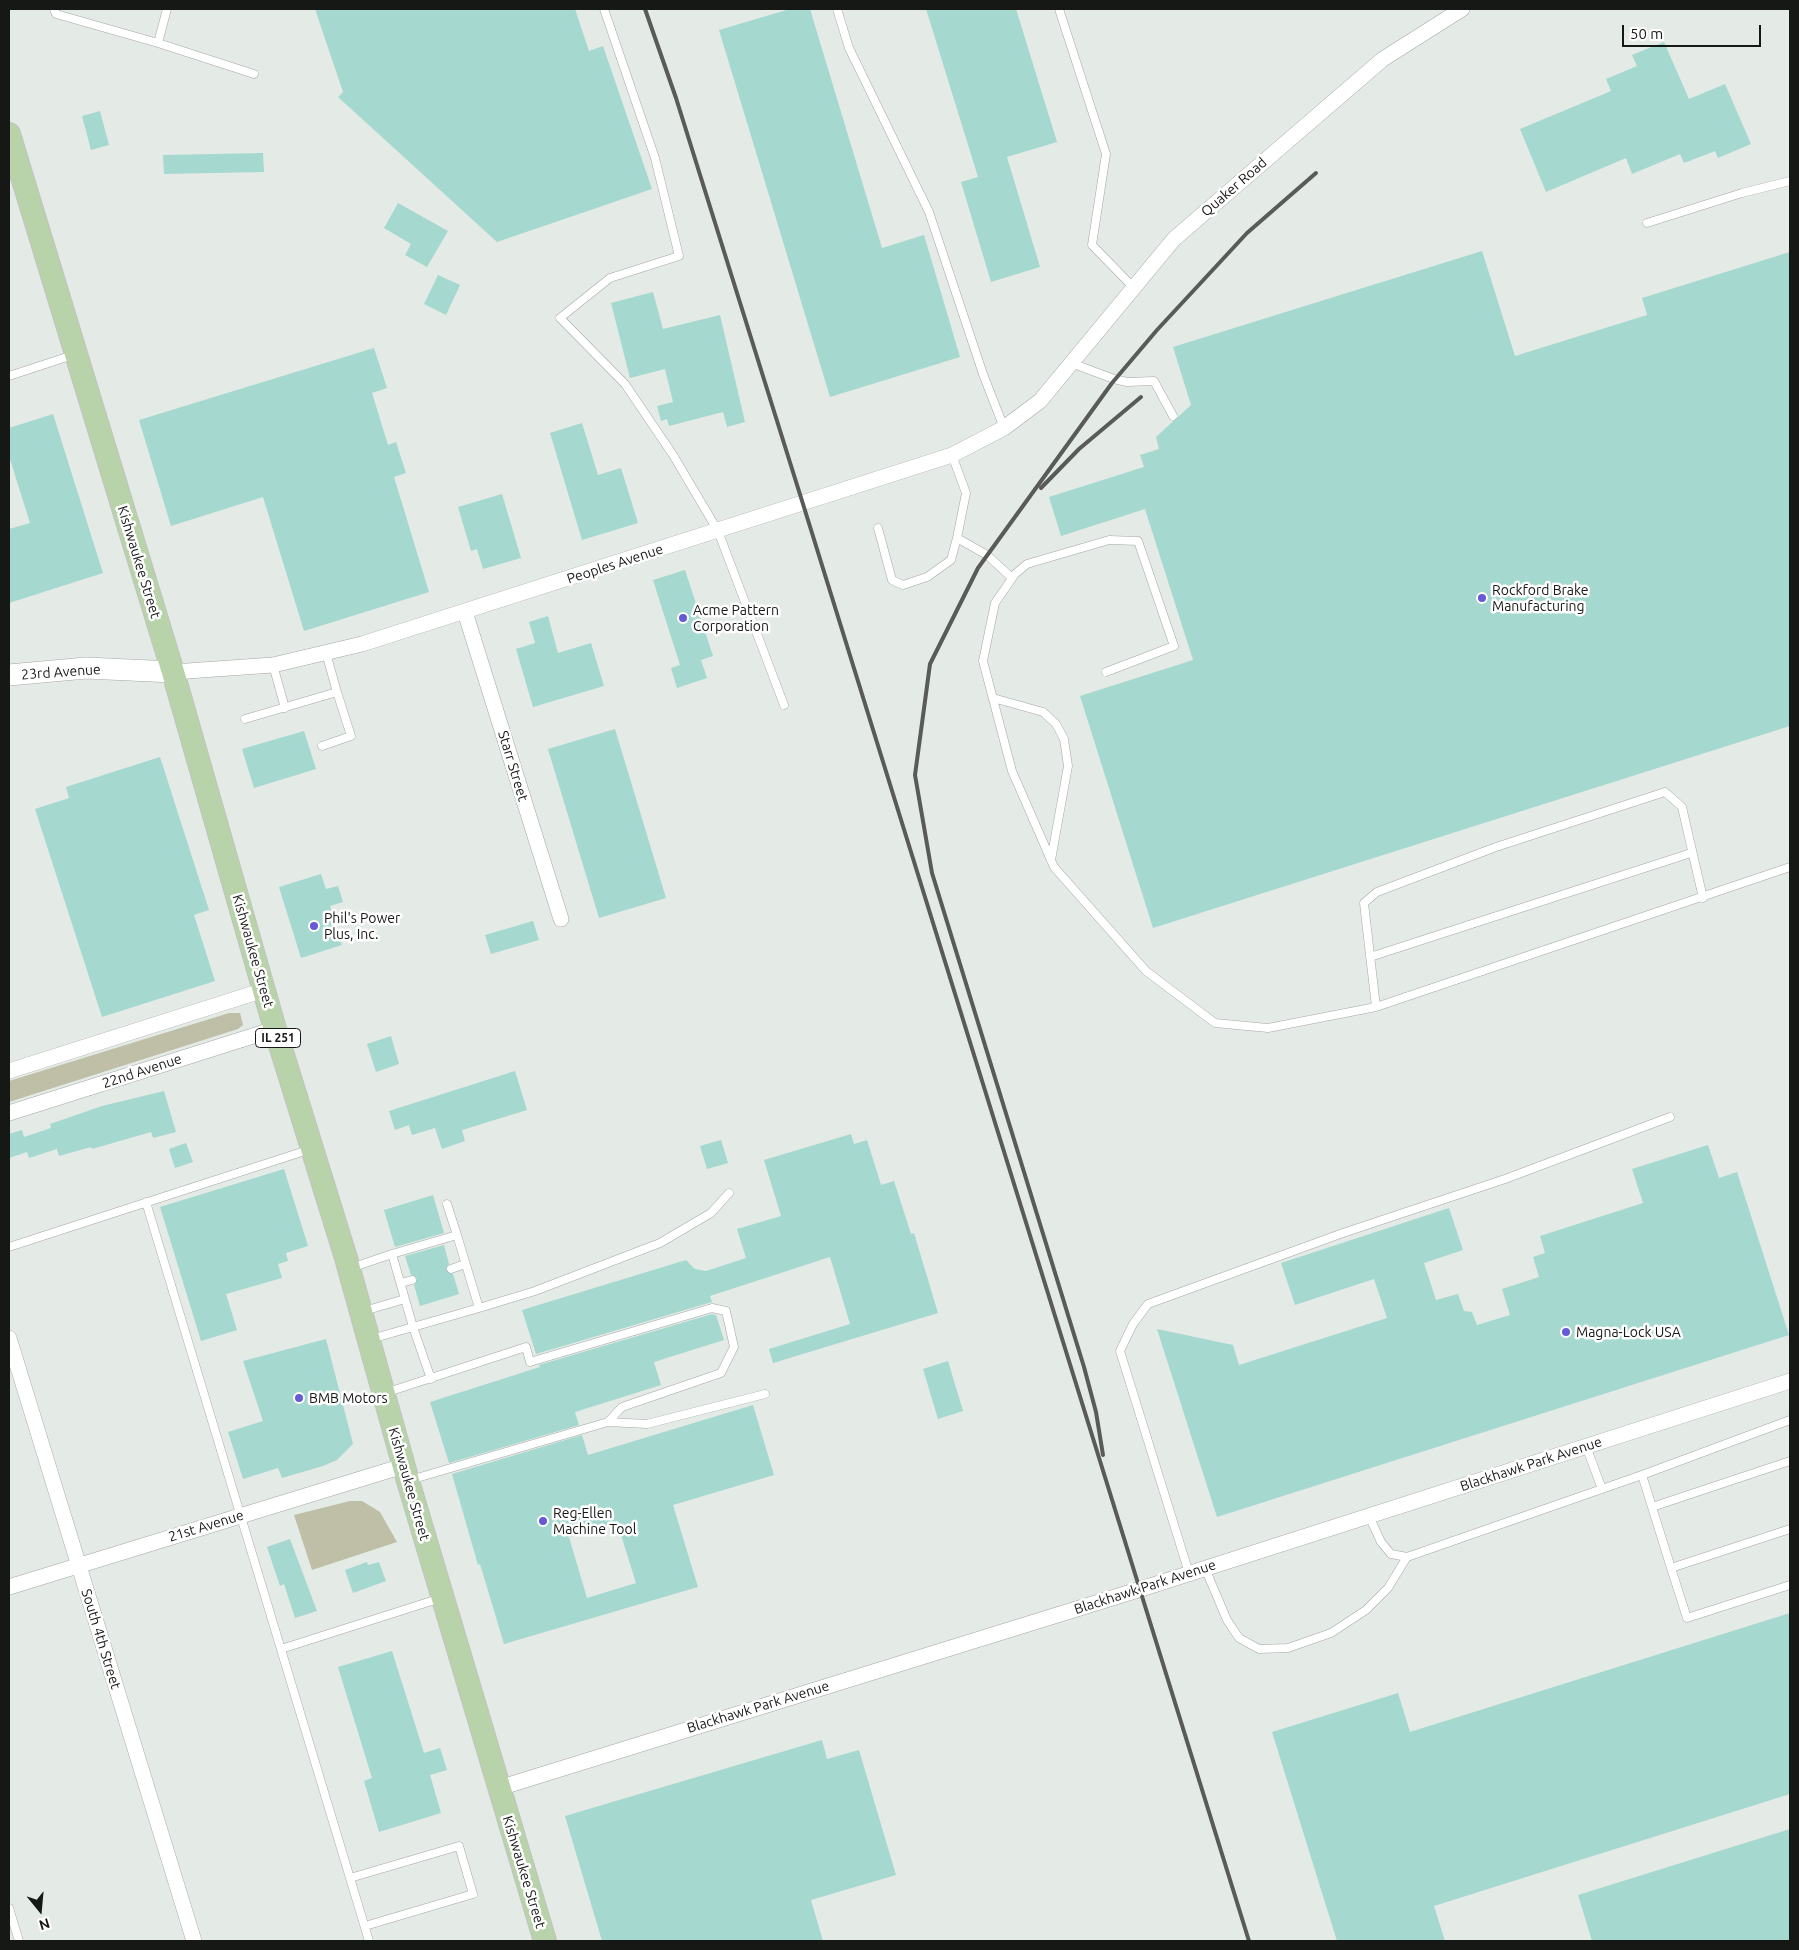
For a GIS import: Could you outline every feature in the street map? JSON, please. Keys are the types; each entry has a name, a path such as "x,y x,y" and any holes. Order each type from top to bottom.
{"main road":[{"name":"Kishwaukee Street","path":"9,134 173,672 275,1029 349,1269 541,1940"}],"street":[{"name":"Quaker Road","path":"1040,402 1174,239 1383,59 1462,9"},
{"name":"Peoples Avenue","path":"173,672 273,665 362,644 465,612 952,455 1004,428 1040,402"},
{"name":"Starr Street","path":"465,612 561,919"},
{"name":"23rd Avenue","path":"9,675 86,668 173,672"},
{"path":"9,1070 264,990"},
{"name":"22nd Avenue","path":"9,1113 275,1029"},
{"name":"South 4th Street","path":"9,1338 194,1941"},
{"name":"Blackhawk Park Avenue","path":"499,1788 1790,1383"},
{"name":"21st Avenue","path":"9,1587 78,1564 241,1515 406,1473"}],"lane":[{"path":"54,9 56,14 158,43 254,74"},
{"path":"158,43 167,9"},
{"path":"604,9 655,158 679,256 610,278 560,318 625,384 673,455 718,532 784,705"},
{"path":"837,9 849,48 929,212 983,374 1004,428"},
{"path":"1059,9 1106,154 1092,244 1134,288"},
{"path":"1647,223 1790,181"},
{"path":"9,376 76,354"},
{"path":"1071,364 1121,380 1154,381 1173,416"},
{"path":"878,528 892,580 903,585 927,577 951,560 966,493 952,455"},
{"path":"957,538 987,555 1012,578"},
{"path":"1106,672 1174,646 1138,541 1109,540 1028,564 1012,578 995,603 983,661 1012,772 1054,868 1146,971 1215,1023 1268,1028 1376,1007 1790,867"},
{"path":"322,746 351,736 326,652"},
{"path":"273,665 285,708"},
{"path":"245,719 338,692"},
{"path":"993,698 1043,712 1056,724 1064,739 1068,766 1050,860"},
{"path":"1376,1007 1364,903 1377,892 1496,847 1665,792 1682,807 1691,853 1703,898"},
{"path":"1370,957 1691,853"},
{"path":"1189,1573 1120,1350 1133,1324 1148,1304 1344,1233 1505,1178 1670,1117"},
{"path":"9,1247 312,1148"},
{"path":"369,1340 535,1291 660,1243 711,1213 729,1193"},
{"path":"146,1202 369,1941"},
{"path":"447,1204 479,1308"},
{"path":"349,1269 457,1235"},
{"path":"392,1254 413,1327 431,1379"},
{"path":"451,1269 465,1264"},
{"path":"401,1283 412,1280"},
{"path":"361,1312 405,1299"},
{"path":"383,1393 526,1347 530,1362 712,1308 726,1311 734,1347 720,1373 622,1407 608,1422"},
{"path":"406,1473 608,1422 647,1424 765,1394"},
{"path":"1370,1516 1381,1542 1392,1554 1408,1557 1642,1475 1790,1420"},
{"path":"1586,1446 1602,1489"},
{"path":"1652,1507 1790,1461"},
{"path":"1642,1475 1688,1618 1790,1585"},
{"path":"1671,1568 1790,1529"},
{"path":"1205,1568 1227,1620 1239,1638 1259,1649 1288,1648 1330,1633 1366,1610 1388,1588 1408,1557"},
{"path":"281,1649 442,1598"},
{"path":"350,1878 459,1846 473,1894 364,1926"},
{"path":"9,1908 19,1941"}],"green space":[{"path":"229,1013 240,1013 243,1025 238,1029 9,1102 9,1081"},
{"path":"350,1501 362,1501 380,1512 397,1542 312,1570 294,1515"}],"building":[{"path":"315,9 575,9 589,51 603,46 652,189 497,242 338,97 343,92"},
{"path":"790,9 810,9 882,248 924,235 960,357 830,397 719,30"},
{"path":"926,9 1016,9 1057,142 1007,157 1040,267 991,282 961,182 978,177"},
{"path":"1664,42 1689,99 1725,84 1751,144 1718,158 1715,151 1684,163 1680,154 1632,174 1626,158 1546,192 1520,129 1611,91 1606,79 1637,66 1632,55"},
{"path":"100,111 109,145 91,150 82,116"},
{"path":"263,153 264,172 164,174 163,155"},
{"path":"398,203 448,231 427,267 405,255 411,244 384,228"},
{"name":"Rockford Brake Manufacturing","path":"1482,251 1515,356 1647,315 1642,298 1790,252 1790,726 1153,928 1080,696 1193,660 1145,509 1061,536 1049,497 1144,467 1140,455 1159,449 1156,437 1191,405 1173,347"},
{"path":"438,275 460,285 446,315 424,304"},
{"path":"653,292 663,329 720,315 745,422 727,427 723,412 669,426 667,419 661,421 657,406 673,402 665,369 630,378 611,303"},
{"path":"374,348 387,388 372,393 388,445 396,442 406,473 394,477 429,592 304,631 263,497 171,526 139,420"},
{"path":"53,414 103,573 9,603 9,529 30,523 9,456 9,428"},
{"path":"582,423 598,475 621,468 638,523 582,540 550,433"},
{"path":"502,494 521,558 483,569 477,549 471,551 458,507"},
{"name":"Acme Pattern Corporation","path":"685,570 713,656 701,660 707,678 677,688 671,668 680,665 653,580"},
{"path":"548,616 558,653 591,643 604,686 533,707 516,649 535,643 529,622"},
{"path":"615,729 666,898 599,918 548,749"},
{"path":"304,731 316,769 254,788 242,749"},
{"path":"160,757 209,910 194,915 215,981 102,1017 35,809 69,798 66,787"},
{"name":"Phil's Power Plus, Inc.","path":"321,874 326,889 338,886 343,902 330,906 342,945 301,958 279,887"},
{"path":"533,921 539,940 491,954 485,935"},
{"path":"391,1036 399,1064 376,1072 367,1044"},
{"path":"515,1071 527,1110 462,1130 465,1141 442,1149 435,1128 412,1135 409,1125 395,1130 389,1111"},
{"path":"164,1091 176,1132 153,1138 151,1132 92,1149 91,1147 59,1156 57,1149 29,1158 27,1152 9,1158 9,1134 22,1130 24,1137 51,1128 50,1124 102,1106"},
{"path":"851,1134 854,1144 867,1140 881,1185 894,1181 911,1234 914,1233 938,1313 773,1363 769,1349 850,1324 830,1257 710,1296 712,1302 536,1354 522,1310 686,1260 695,1269 706,1271 746,1258 737,1229 781,1216 764,1160"},
{"path":"721,1140 728,1163 707,1169 700,1146"},
{"path":"186,1143 193,1162 175,1168 169,1149"},
{"name":"Magna-Lock USA","path":"1708,1145 1719,1178 1737,1172 1789,1335 1217,1517 1157,1329 1233,1345 1239,1365 1387,1318 1374,1279 1295,1305 1281,1263 1449,1208 1463,1250 1424,1263 1436,1300 1458,1294 1464,1311 1472,1312 1477,1325 1510,1315 1502,1289 1539,1277 1533,1257 1545,1253 1540,1236 1643,1203 1632,1169"},
{"path":"284,1169 308,1246 286,1253 288,1261 278,1264 282,1278 226,1294 237,1330 201,1341 160,1207"},
{"path":"433,1195 444,1233 395,1247 384,1210"},
{"path":"444,1245 449,1264 446,1270 453,1274 459,1294 420,1306 414,1285 417,1278 411,1275 405,1256"},
{"path":"712,1314 716,1315 724,1340 654,1362 661,1385 575,1412 579,1425 449,1463 430,1402 540,1367 539,1365"},
{"name":"BMB Motors","path":"326,1339 353,1444 337,1460 323,1466 282,1478 278,1468 243,1479 228,1432 263,1421 243,1361"},
{"path":"948,1361 963,1411 938,1419 923,1369"},
{"name":"Reg-Ellen Machine Tool","path":"753,1405 774,1475 673,1505 698,1587 504,1644 480,1564 478,1565 452,1474 582,1435 588,1455","holes":["617,1522 636,1583 587,1598 569,1537"]},
{"path":"290,1539 317,1611 295,1618 284,1584 280,1586 267,1547"},
{"path":"367,1562 368,1565 379,1562 386,1581 353,1593 345,1570"},
{"path":"1790,1613 1790,1794 1434,1906 1445,1941 1337,1941 1272,1732 1398,1693 1410,1732"},
{"path":"392,1651 424,1753 440,1748 447,1770 430,1775 441,1813 379,1832 364,1781 372,1778 338,1667"},
{"path":"822,1740 827,1759 859,1750 896,1875 811,1900 823,1941 602,1941 565,1816"},
{"path":"1790,1829 1790,1941 1592,1941 1578,1895"}],"railway":[{"path":"645,9 676,98 803,504 1249,1941"},
{"path":"1103,1455 1096,1412 1084,1367 932,873 915,775 930,664 978,568 1112,383 1157,330 1247,233 1316,173"},
{"path":"1041,488 1079,449 1141,397"}],"place":[{"name":"Rockford Brake Manufacturing","path":"1482,598"},
{"name":"Acme Pattern Corporation","path":"683,618"},
{"name":"Phil's Power Plus, Inc.","path":"314,926"},
{"name":"Magna-Lock USA","path":"1566,1332"},
{"name":"BMB Motors","path":"299,1398"},
{"name":"Reg-Ellen Machine Tool","path":"543,1521"}]}
